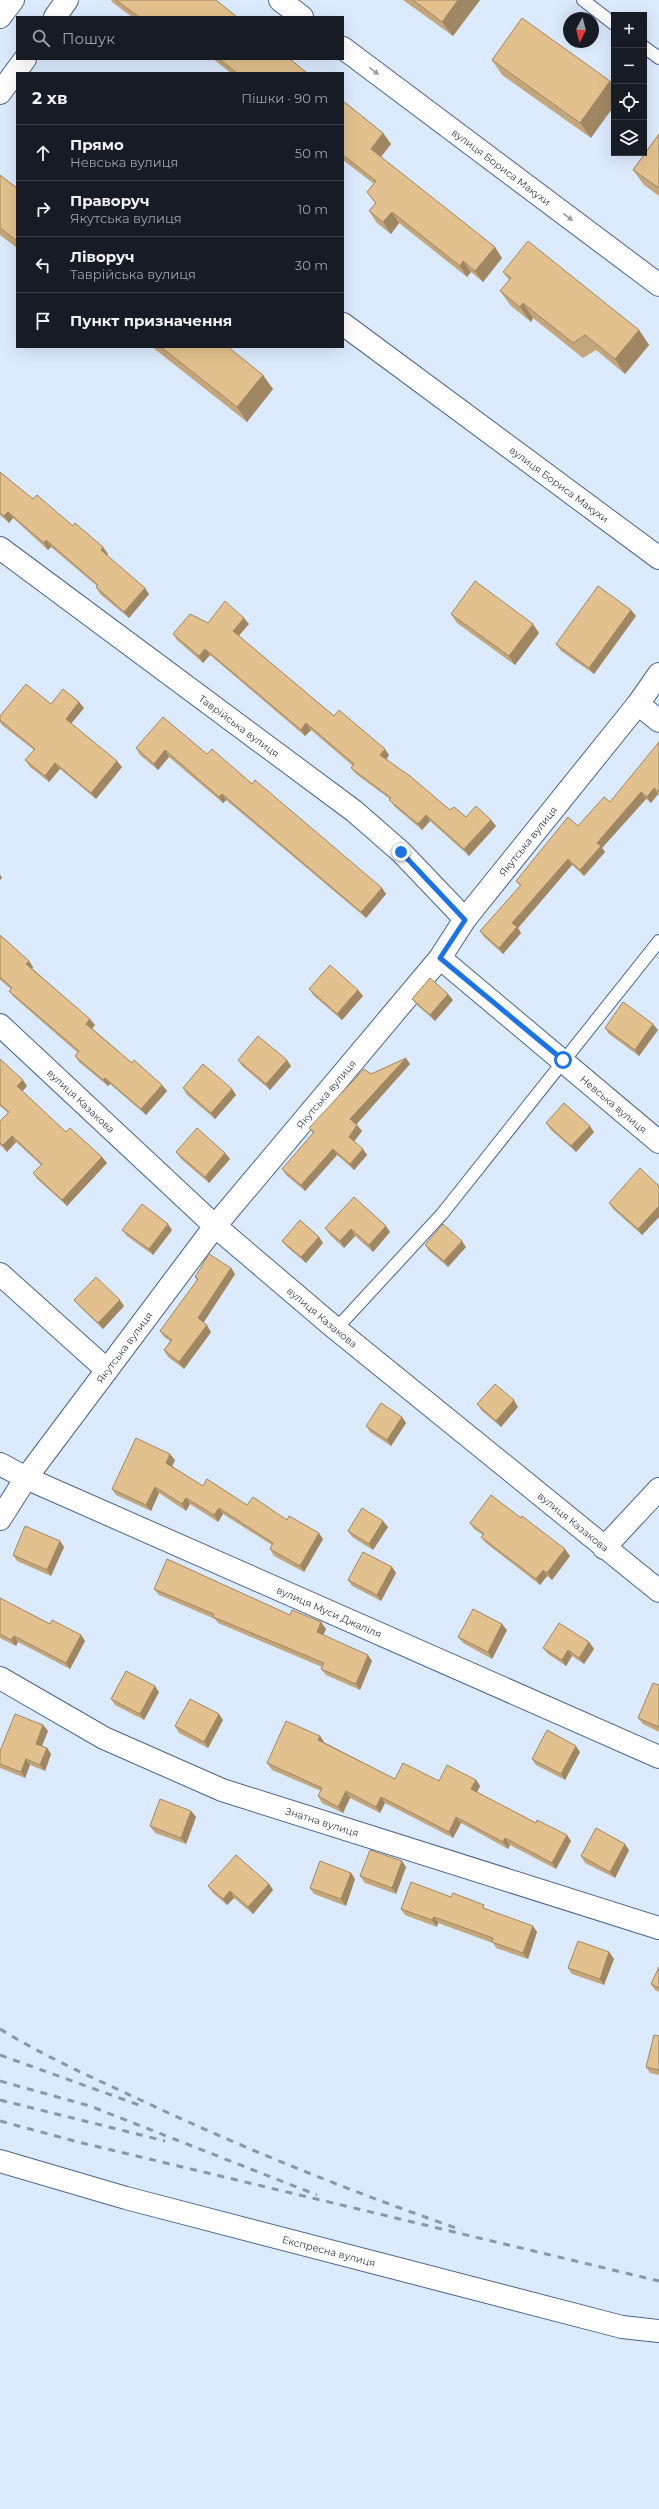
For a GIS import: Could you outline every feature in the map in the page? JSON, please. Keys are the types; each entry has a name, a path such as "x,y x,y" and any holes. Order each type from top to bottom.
{"street":[{"path":"0,17 13,0"},
{"path":"56,16 67,0"},
{"path":"280,0 301,16"},
{"name":"вулиця Бориса Макухи","path":"344,49 659,285"},
{"path":"7,81 24,60"},
{"name":"вулиця Бориса Макухи","path":"344,325 659,558"},
{"name":"Таврійська вулиця","path":"0,548 354,812 401,852 465,920"},
{"name":"Якутська вулиця","path":"0,1519 26,1478 215,1226 440,958 465,920 638,704 659,674"},
{"path":"638,704 659,721"},
{"name":"Невська вулиця","path":"440,958 659,1142"},
{"name":"вулиця Казакова","path":"0,1025 215,1226 336,1330 659,1591"},
{"path":"0,1274 107,1370"},
{"name":"вулиця Муси Джаліля","path":"0,1464 26,1478 659,1758"},
{"path":"604,1548 659,1489"},
{"name":"Знатна вулиця","path":"0,1678 104,1738 222,1790 659,1928"},
{"name":"Експресна вулиця","path":"0,2161 126,2198 607,2323 648,2331 659,2331"}],"lane":[{"path":"583,0 611,22"},
{"path":"646,48 659,58"},
{"path":"336,1330 442,1214 659,941"}],"building":[{"path":"116,0 216,0 236,16 138,16"},
{"path":"413,0 458,0 442,22"},
{"path":"522,18 610,81 580,123 492,60"},
{"path":"220,60 291,60 306,72 236,72"},
{"path":"344,102 383,133 371,149 495,247 475,271 463,261 460,266 392,212 383,222 369,211 376,203 367,192 376,181 344,156"},
{"path":"659,134 659,188 633,170 643,156 647,156 647,151"},
{"path":"0,175 16,187 16,240 0,228"},
{"path":"528,241 639,330 615,359 585,335 573,343 523,303 520,307 500,291 511,278 503,272"},
{"path":"162,348 229,348 263,375 237,407"},
{"path":"0,472 33,499 37,495 73,526 75,523 103,547 101,550 145,588 124,612 96,587 98,585 46,540 44,543 8,512 4,516 0,513"},
{"path":"475,581 533,624 509,656 451,614"},
{"path":"598,586 631,610 589,668 556,644"},
{"path":"225,601 244,618 233,631 334,716 339,710 385,749 380,755 410,776 450,810 454,807 466,817 476,806 491,820 464,849 426,815 418,824 389,800 391,798 351,768 354,764 306,723 301,730 205,649 199,656 173,634 190,614 208,623"},
{"path":"26,684 51,704 63,689 79,702 66,719 117,761 91,793 55,763 45,776 25,760 35,749 0,720 0,716"},
{"path":"163,717 207,754 212,749 252,784 255,780 382,888 361,912 222,794 219,797 165,750 154,764 136,748"},
{"path":"659,742 659,792 654,788 647,797 641,792 597,843 601,846 580,870 568,859 512,923 517,927 499,948 480,931 521,885 516,881 568,817 578,826 604,797 610,802"},
{"path":"0,935 29,961 26,964 90,1019 86,1024 132,1063 134,1060 162,1085 141,1109 105,1078 103,1080 75,1056 79,1051 9,991 12,988 0,977"},
{"path":"330,965 358,990 337,1014 309,989"},
{"path":"430,978 448,994 430,1015 412,999"},
{"path":"623,1002 653,1024 635,1050 605,1028"},
{"path":"258,1036 287,1060 266,1084 238,1060"},
{"path":"406,1058 350,1119 357,1125 349,1137 363,1149 350,1164 333,1149 301,1185 282,1169 314,1132 309,1128 364,1069 371,1074"},
{"path":"0,1059 23,1080 17,1086 66,1132 70,1128 102,1157 62,1200 33,1173 42,1164 12,1136 3,1145 0,1143 0,1121 9,1112 0,1104"},
{"path":"203,1064 232,1089 211,1113 183,1088"},
{"path":"564,1103 590,1126 571,1146 546,1123"},
{"path":"197,1128 225,1153 205,1177 176,1152"},
{"path":"640,1168 659,1186 659,1206 638,1229 609,1203"},
{"path":"354,1197 386,1226 369,1245 351,1229 340,1241 325,1228"},
{"path":"142,1204 168,1224 149,1249 122,1230"},
{"path":"300,1220 319,1237 301,1257 282,1241"},
{"path":"443,1224 462,1241 444,1261 425,1245"},
{"path":"209,1254 231,1268 198,1318 207,1325 179,1362 164,1350 172,1340 160,1331 198,1279 195,1277"},
{"path":"96,1277 120,1300 98,1323 74,1300"},
{"path":"495,1384 514,1400 496,1421 477,1404"},
{"path":"381,1403 402,1417 387,1440 366,1426"},
{"path":"136,1438 170,1454 166,1463 203,1486 207,1479 247,1505 253,1497 287,1520 289,1516 319,1533 300,1566 270,1549 273,1543 219,1508 214,1515 186,1498 182,1504 155,1487 146,1505 112,1489"},
{"path":"491,1495 521,1518 522,1516 565,1549 547,1573 543,1570 536,1579 481,1537 484,1534 470,1523"},
{"path":"362,1508 383,1521 369,1544 348,1531"},
{"path":"25,1526 60,1541 47,1570 13,1555"},
{"path":"363,1552 392,1567 377,1595 348,1580"},
{"path":"167,1559 290,1615 292,1610 321,1622 317,1632 368,1655 356,1684 321,1669 324,1663 213,1617 214,1614 154,1589"},
{"path":"0,1598 50,1624 52,1620 81,1635 66,1663 14,1636 11,1640 0,1634"},
{"path":"473,1609 502,1624 488,1652 458,1637"},
{"path":"559,1623 589,1642 579,1658 568,1650 562,1660 543,1648"},
{"path":"126,1671 155,1686 140,1714 111,1699"},
{"path":"653,1683 659,1685 659,1727 638,1718"},
{"path":"190,1699 219,1714 204,1742 175,1726"},
{"path":"15,1714 43,1725 36,1744 47,1748 40,1765 26,1759 21,1772 0,1764 0,1751"},
{"path":"286,1721 320,1736 318,1740 395,1779 403,1763 439,1781 447,1765 476,1780 471,1789 536,1823 537,1820 567,1835 552,1863 505,1838 503,1842 456,1817 449,1832 381,1797 376,1807 346,1791 338,1807 318,1796 322,1788 267,1763"},
{"path":"547,1730 576,1746 561,1774 532,1759"},
{"path":"160,1799 191,1811 181,1838 150,1826"},
{"path":"596,1828 625,1844 610,1872 581,1856"},
{"path":"370,1850 402,1861 392,1888 360,1876"},
{"path":"236,1855 269,1884 248,1907 230,1891 223,1899 208,1886"},
{"path":"320,1861 351,1873 341,1899 310,1888"},
{"path":"411,1882 451,1897 453,1893 484,1905 483,1908 533,1926 523,1953 492,1942 493,1938 434,1917 432,1920 401,1909"},
{"path":"578,1941 609,1952 600,1979 568,1968"},
{"path":"659,1967 659,1988 651,1984"},
{"path":"654,2035 659,2036 659,2070 646,2067"}],"railway":[{"path":"0,2029 65,2064 254,2151 378,2200 462,2230"},
{"path":"0,2055 139,2105"},
{"path":"0,2081 90,2106 317,2195"},
{"path":"0,2100 165,2141"},
{"path":"0,2121 78,2142 659,2281"}],"route":[{"path":"401,852 465,920 440,958 563,1060"}]}
